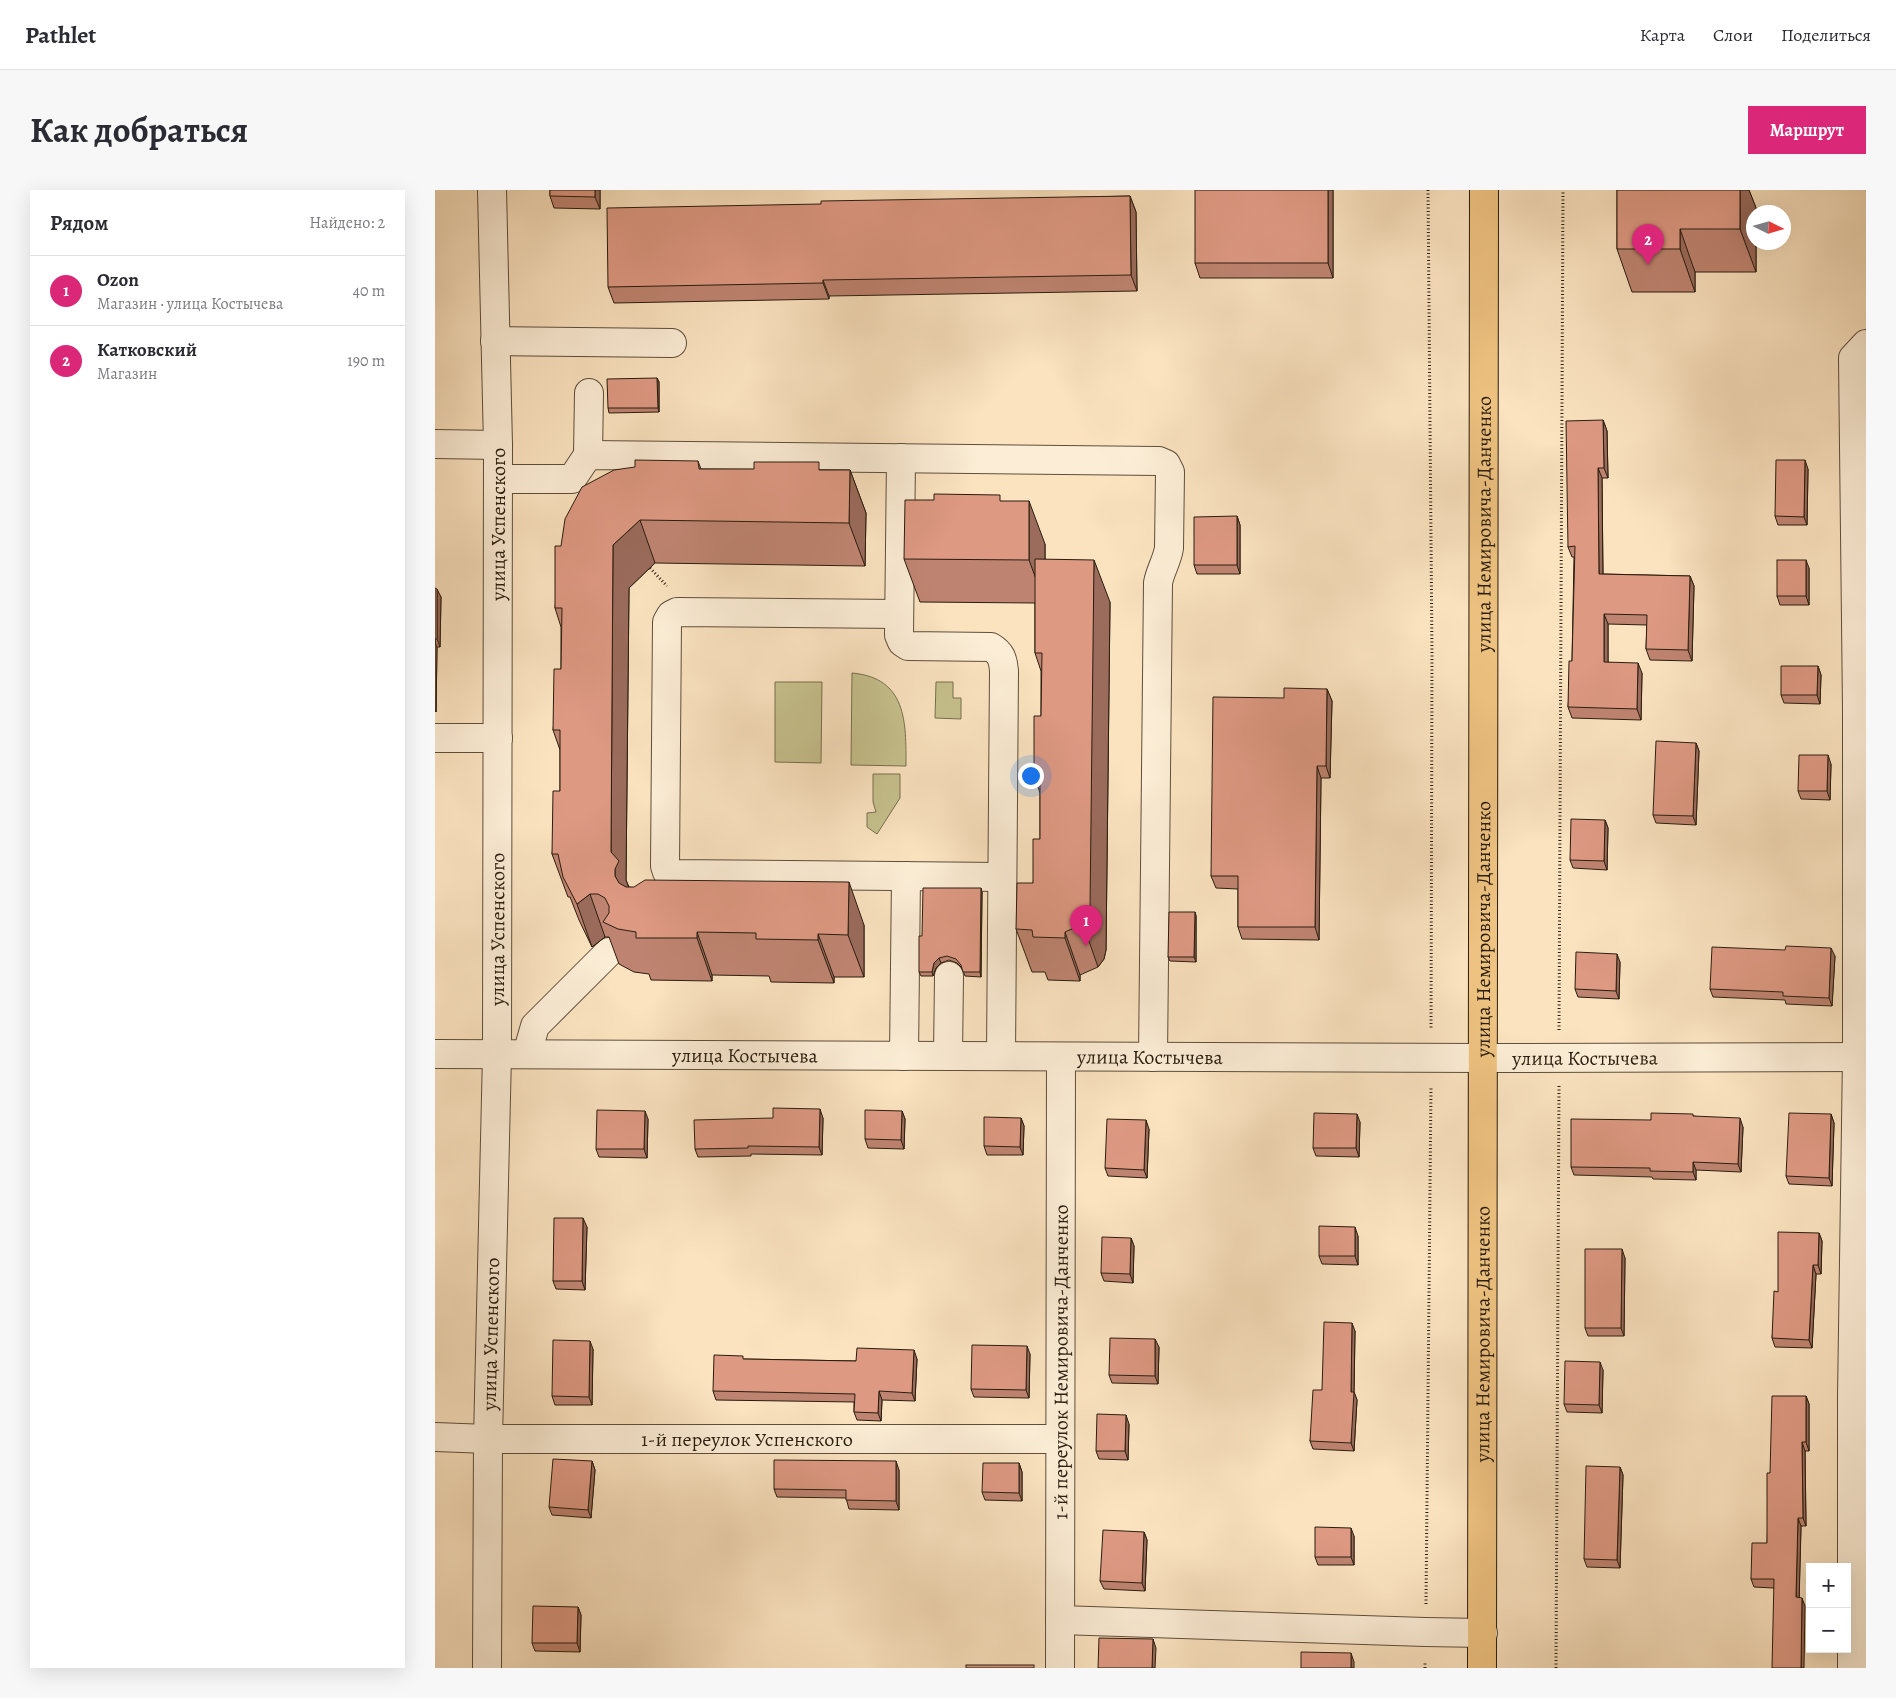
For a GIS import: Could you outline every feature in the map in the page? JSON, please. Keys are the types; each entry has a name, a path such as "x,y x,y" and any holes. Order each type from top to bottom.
{"main road":[{"name":"улица Немировича-Данченко","path":"1482,1668 1484,190"}],"street":[{"name":"улица Успенского","path":"487,1668 488,1439 497,1054 498,445 492,190"},
{"path":"495,341 672,343"},
{"path":"1852,1668 1859,1397 1862,710 1853,358 1866,344"},
{"path":"498,479 572,480 588,455 589,392"},
{"path":"435,444 498,445"},
{"path":"588,455 1159,461 1166,464 1170,472 1169,548 1158,583 1153,1057"},
{"path":"901,458 899,635 902,642 908,646 991,648 998,651 1005,670 1001,1056"},
{"path":"899,614 677,612 671,615 667,622 664,884 672,874 1002,877"},
{"path":"435,738 498,738"},
{"path":"904,1056 906,876"},
{"path":"527,1054 535,1026 609,952"},
{"path":"948,1056 949,976"},
{"name":"улица Костычева","path":"435,1054 1431,1058 1861,1056"},
{"name":"1-й переулок Немировича-Данченко","path":"1059,1668 1061,1620 1059,1439 1061,1057"},
{"name":"1-й переулок Успенского","path":"435,1437 488,1439 1059,1439"},
{"path":"1061,1620 1483,1633"}],"path":[{"path":"1425,1668 1433,654 1429,190"},
{"path":"1557,1668 1563,190"}],"shaded area":[{"path":"852,673 870,677 884,683 900,705 905,734 906,766 851,765"},
{"path":"775,682 822,682 821,763 775,762"},
{"path":"936,682 953,682 953,698 961,698 961,719 935,718"},
{"path":"873,774 900,774 900,798 877,834 867,827 867,813 876,812 873,802"}],"building":[{"path":"550,190 595,190 595,197 550,196"},
{"path":"1195,190 1328,190 1328,263 1195,263"},
{"path":"1617,190 1740,190 1740,229 1680,229 1680,249 1617,249"},
{"path":"1130,196 1131,275 823,280 823,283 608,287 607,208 821,204 821,201"},
{"path":"657,378 658,408 608,408 607,379"},
{"path":"1603,420 1604,468 1598,468 1599,574 1690,576 1688,650 1646,649 1647,615 1604,614 1604,662 1638,663 1637,709 1568,707 1569,661 1572,661 1575,546 1568,547 1566,421"},
{"path":"635,460 698,461 699,469 754,469 754,462 819,462 819,470 850,470 849,523 640,520 613,545 611,852 619,861 615,869 615,876 619,883 626,887 634,887 645,880 849,882 848,935 818,934 818,940 756,939 756,933 697,932 697,938 636,938 636,932 618,929 603,922 609,913 609,906 605,898 598,894 590,894 577,904 563,877 558,854 552,854 553,791 560,791 560,730 553,730 554,669 561,669 562,608 555,608 555,546 561,546 565,519 582,487 614,470 635,467"},
{"path":"1776,460 1805,460 1804,517 1775,516"},
{"path":"934,494 1000,495 1000,501 1029,501 1029,560 904,559 905,500 934,500"},
{"path":"1237,516 1237,565 1194,565 1194,517"},
{"path":"1035,559 1094,560 1090,908 1083,924 1065,932 1065,938 1033,937 1032,930 1016,929 1017,883 1033,883 1033,839 1040,839 1040,775 1034,775 1034,716 1041,716 1042,653 1035,653"},
{"path":"1777,560 1806,560 1806,596 1777,596"},
{"path":"435,588 437,589 437,639 435,639"},
{"path":"1781,666 1818,666 1817,695 1781,695"},
{"path":"1284,688 1327,689 1326,766 1317,766 1315,927 1238,927 1238,876 1211,876 1213,697 1284,698"},
{"path":"1656,741 1696,743 1693,816 1653,815"},
{"path":"1799,755 1828,755 1827,791 1798,791"},
{"path":"1571,819 1605,820 1604,861 1570,860"},
{"path":"923,888 981,888 980,972 963,972 961,965 956,959 947,956 939,958 934,963 932,972 919,972 919,936 922,936"},
{"path":"1169,912 1195,912 1194,957 1168,957"},
{"path":"1786,946 1831,948 1829,998 1783,996 1783,992 1710,989 1712,947 1785,950"},
{"path":"1576,952 1617,954 1616,991 1575,989"},
{"path":"773,1108 820,1109 819,1147 748,1146 748,1148 695,1149 694,1120 773,1118"},
{"path":"597,1110 645,1111 644,1149 596,1149"},
{"path":"865,1110 902,1111 901,1140 865,1139"},
{"path":"1314,1113 1357,1114 1356,1148 1313,1148"},
{"path":"1651,1113 1740,1118 1738,1164 1693,1162 1693,1172 1650,1171 1650,1168 1571,1167 1571,1119 1651,1120"},
{"path":"1789,1113 1831,1114 1829,1178 1786,1176"},
{"path":"984,1117 1021,1118 1020,1147 984,1146"},
{"path":"1107,1119 1146,1120 1144,1170 1105,1168"},
{"path":"554,1218 583,1218 582,1281 553,1281"},
{"path":"1319,1226 1355,1227 1355,1256 1319,1256"},
{"path":"1778,1232 1819,1233 1818,1265 1813,1265 1809,1340 1772,1338 1774,1291 1778,1292"},
{"path":"1102,1237 1131,1238 1130,1274 1101,1273"},
{"path":"1585,1249 1622,1249 1621,1328 1585,1328"},
{"path":"1324,1322 1352,1323 1351,1392 1354,1392 1351,1443 1310,1441 1313,1390 1322,1390"},
{"path":"1110,1338 1155,1339 1155,1376 1109,1375"},
{"path":"553,1340 590,1341 589,1397 552,1396"},
{"path":"972,1345 1027,1346 1026,1390 971,1389"},
{"path":"857,1348 914,1350 912,1393 879,1391 878,1413 854,1412 855,1394 713,1391 714,1355 743,1356 743,1359 856,1361"},
{"path":"1565,1361 1600,1362 1599,1405 1564,1404"},
{"path":"1772,1396 1806,1396 1806,1442 1802,1442 1803,1518 1798,1518 1796,1597 1802,1598 1801,1668 1772,1668 1774,1579 1751,1579 1752,1543 1767,1543 1767,1473 1770,1473"},
{"path":"1097,1414 1126,1415 1125,1451 1096,1451"},
{"path":"553,1459 592,1461 588,1510 549,1507"},
{"path":"774,1460 896,1461 896,1501 846,1500 846,1490 774,1489"},
{"path":"983,1463 1019,1463 1019,1493 982,1492"},
{"path":"1586,1466 1620,1467 1617,1560 1584,1559"},
{"path":"1315,1527 1351,1528 1351,1557 1315,1557"},
{"path":"1103,1530 1144,1532 1142,1583 1100,1581"},
{"path":"533,1606 578,1607 577,1643 532,1643"},
{"path":"1099,1638 1153,1639 1152,1668 1098,1668"},
{"path":"1301,1652 1351,1653 1351,1668 1301,1668"},
{"path":"966,1665 1034,1665 1034,1668 966,1668"}],"place":[{"name":"Катковский","path":"1648,265"},
{"name":"Ozon","path":"1086,946"}]}
